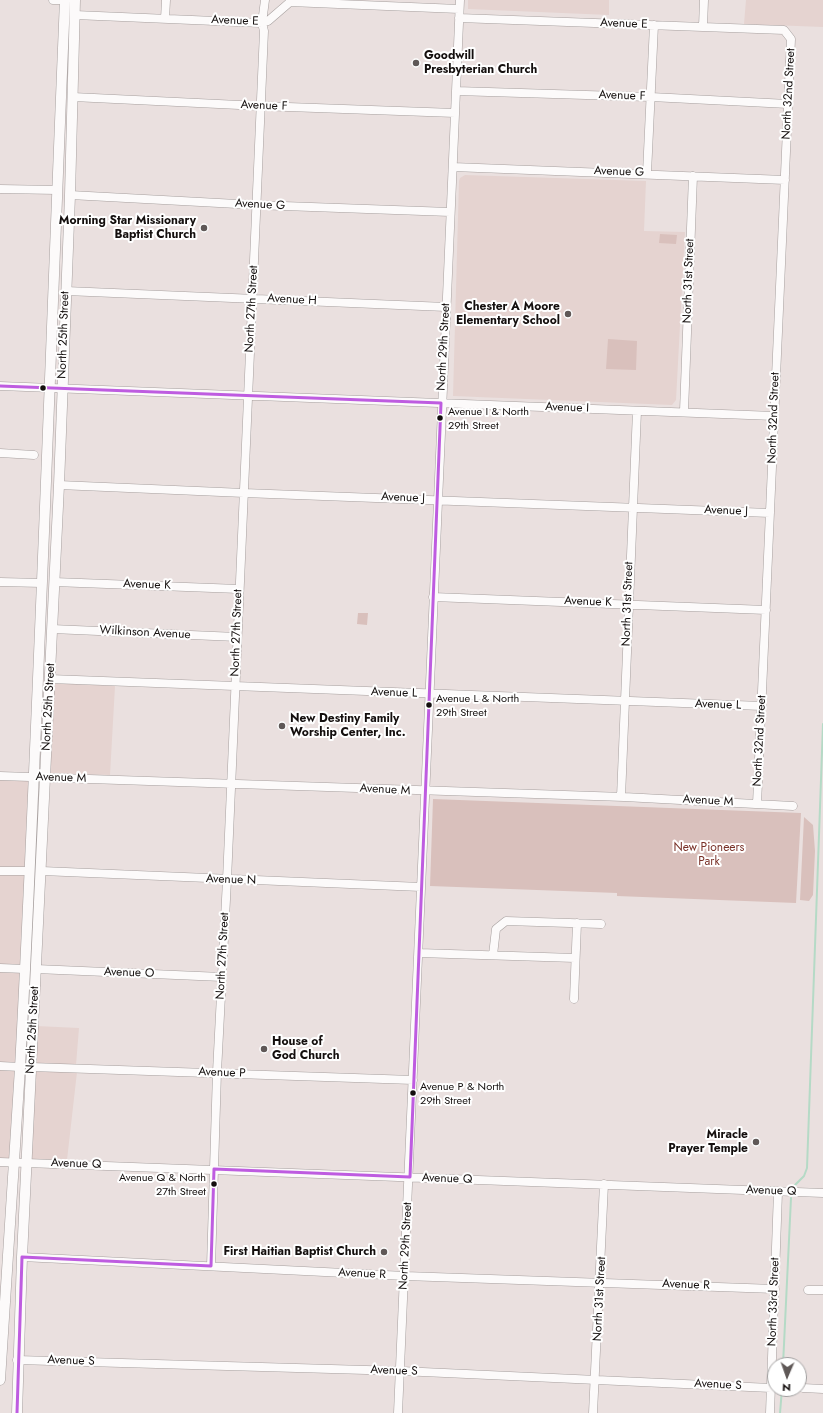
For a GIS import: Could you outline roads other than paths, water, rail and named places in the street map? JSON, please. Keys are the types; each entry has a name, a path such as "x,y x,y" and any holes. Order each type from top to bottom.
{"main road":[{"name":"North 25th Street","path":"0,1380 25,969 65,0"},
{"name":"North 25th Street","path":"17,1413 17,1360 42,871 59,485 70,195 75,0"},
{"path":"64,14 70,34 69,87 73,97"},
{"path":"57,190 64,194 65,202 63,262 67,271"},
{"path":"42,583 49,595 46,654 51,664"},
{"path":"25,969 29,974 30,980 27,1038 32,1048"}],"street":[{"path":"54,0 65,0"},
{"path":"165,19 166,0"},
{"name":"North 27th Street","path":"211,1266 217,1072 227,880 264,31 262,23 265,0"},
{"path":"703,27 704,0"},
{"name":"Avenue E","path":"75,15 262,23 268,21 290,1 459,4"},
{"name":"North 29th Street","path":"398,1413 410,1177 433,597 459,4"},
{"name":"Avenue E","path":"459,18 784,30 788,32"},
{"path":"647,173 654,25"},
{"name":"North 32nd Street","path":"757,804 791,39 788,32"},
{"name":"Avenue F","path":"456,91 651,97 788,104"},
{"name":"Avenue F","path":"73,97 455,113"},
{"name":"Avenue G","path":"452,167 647,173 785,180"},
{"name":"North 31st Street","path":"684,411 693,176"},
{"path":"0,189 57,190"},
{"name":"Avenue G","path":"70,195 256,205 450,212"},
{"name":"Avenue H","path":"66,291 446,307"},
{"name":"Avenue I","path":"0,386 637,411 684,411 774,416"},
{"name":"North 31st Street","path":"621,797 637,411"},
{"path":"0,453 34,455"},
{"name":"Avenue J","path":"59,485 244,494 632,506 770,512"},
{"path":"0,582 42,583"},
{"name":"Avenue K","path":"54,582 239,589"},
{"name":"Avenue K","path":"433,597 766,610"},
{"name":"Wilkinson Avenue","path":"52,629 237,638"},
{"name":"Avenue L","path":"50,679 624,702 762,706"},
{"name":"Avenue M","path":"0,776 621,797 793,806"},
{"path":"0,870 29,871"},
{"name":"Avenue N","path":"42,871 421,888"},
{"path":"493,955 496,929 506,921 601,924"},
{"path":"574,998 577,924"},
{"path":"419,953 576,958"},
{"path":"0,968 25,969"},
{"name":"Avenue O","path":"36,969 222,977"},
{"path":"0,1066 20,1067"},
{"name":"Avenue P","path":"31,1067 217,1072 413,1080"},
{"name":"Avenue Q","path":"0,1162 823,1193"},
{"name":"North 31st Street","path":"593,1413 601,1282 604,1184"},
{"name":"North 33rd Street","path":"772,1357 778,1192"},
{"name":"Avenue R","path":"22,1257 405,1276 775,1289"},
{"path":"808,1290 823,1290"},
{"name":"Avenue S","path":"17,1360 401,1371 767,1388"},
{"path":"807,1388 823,1389"},
{"name":"North 33rd Street","path":"770,1413 771,1397"}],"waterway":[{"path":"794,1186 804,1176 807,1168 823,724"},
{"path":"783,1357 791,1198"},
{"path":"780,1413 781,1397"}],"place":[{"name":"Goodwill Presbyterian Church","path":"416,63"},
{"name":"Morning Star Missionary Baptist Church","path":"204,228"},
{"name":"Chester A Moore Elementary School","path":"568,314"},
{"name":"Avenue I & North 29th Street","path":"440,418"},
{"name":"Avenue L & North 29th Street","path":"429,705"},
{"name":"New Destiny Family Worship Center, Inc.","path":"282,726"},
{"name":"House of God Church","path":"264,1049"},
{"name":"Avenue P & North 29th Street","path":"413,1093"},
{"name":"Miracle Prayer Temple","path":"756,1142"},
{"name":"Avenue Q & North 27th Street","path":"214,1184"},
{"name":"First Haitian Baptist Church","path":"384,1252"}],"park label":[{"name":"New Pioneers Park","path":"709,855"}]}
